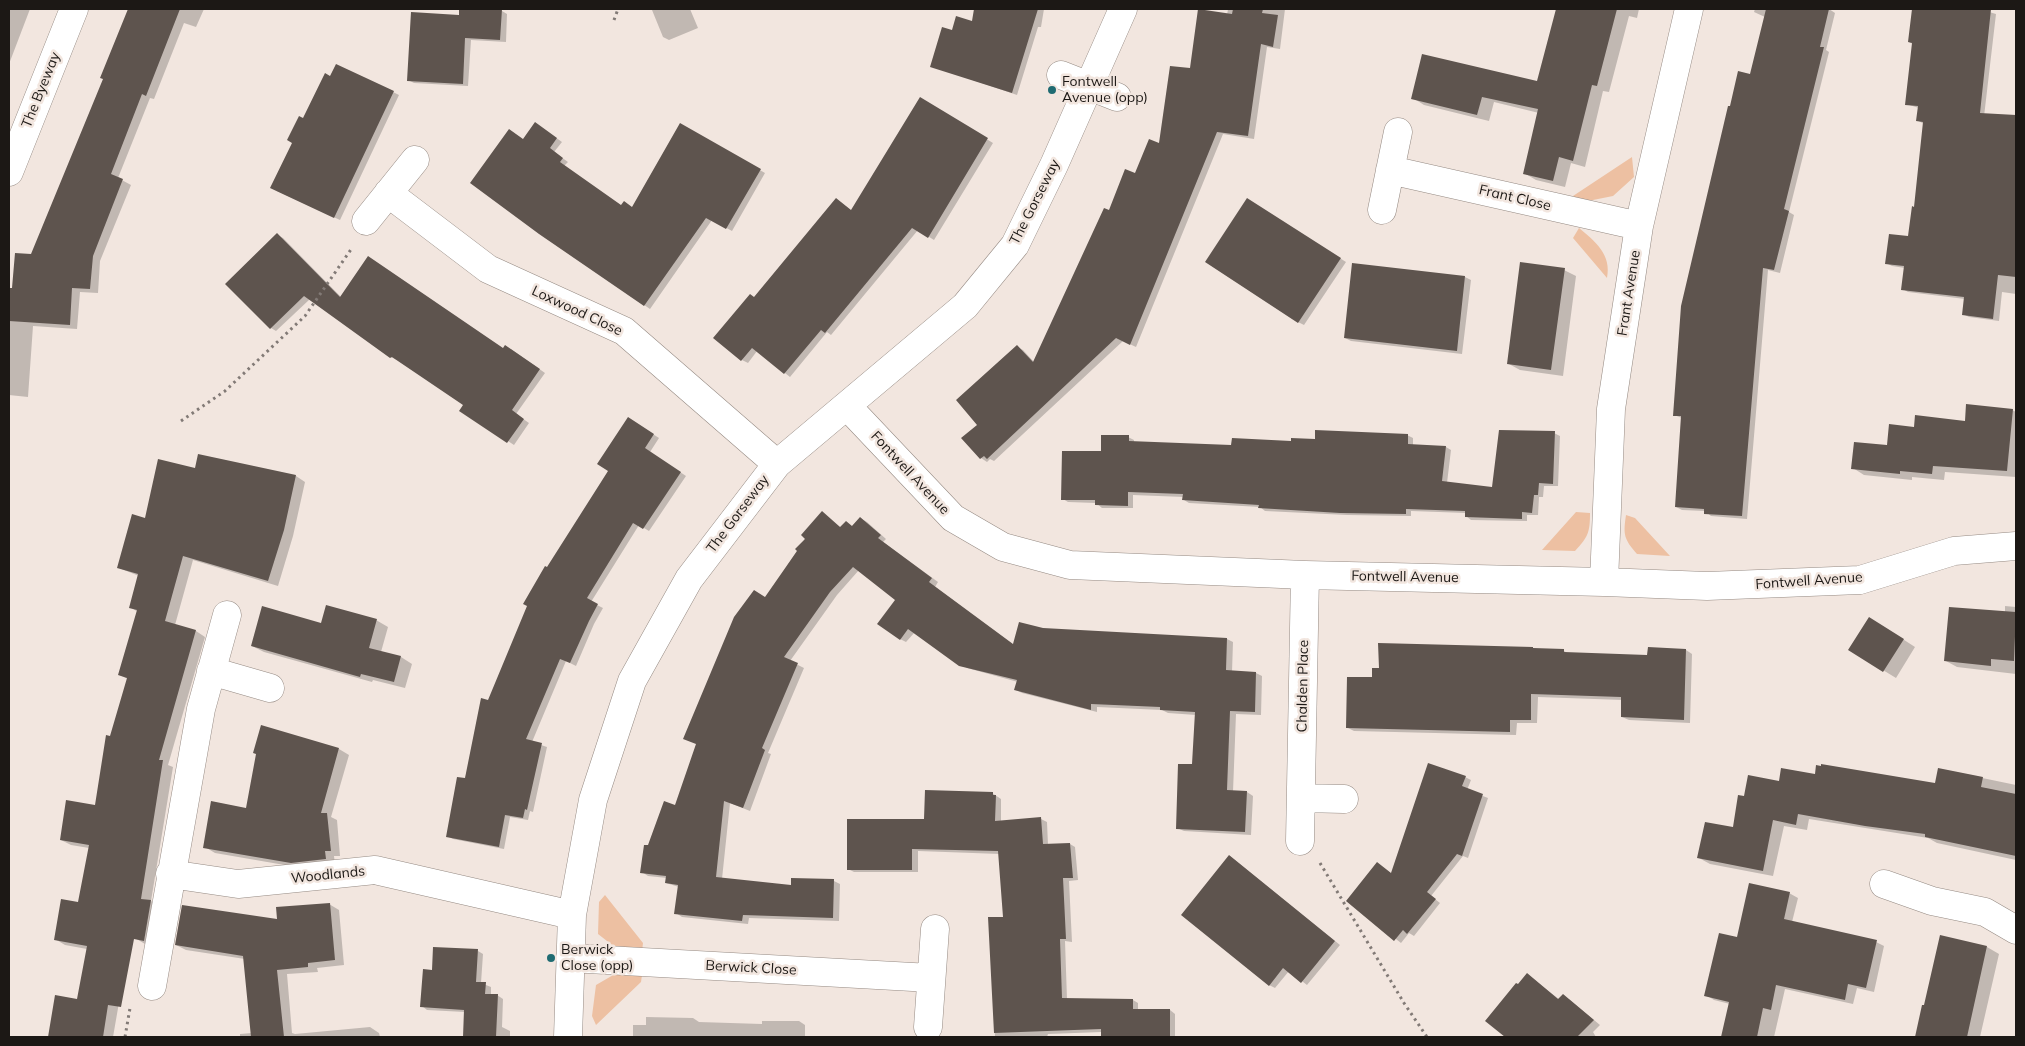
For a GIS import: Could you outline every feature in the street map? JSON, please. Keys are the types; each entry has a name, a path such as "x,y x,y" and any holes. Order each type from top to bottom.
{"street":[{"name":"The Byeway","path":"9,172 74,9"},
{"name":"The Gorseway","path":"568,1037 572,915 593,800 632,680 689,579 777,464 965,306 1015,244 1054,165 1123,9"},
{"name":"Frant Avenue","path":"1604,582 1611,409 1639,226 1689,9"},
{"path":"1062,75 1117,97"},
{"path":"1382,210 1398,132"},
{"path":"366,221 415,160"},
{"name":"Frant Close","path":"1390,170 1639,226"},
{"name":"Loxwood Close","path":"388,193 488,269 624,331 777,464"},
{"name":"Fontwell Avenue","path":"847,406 953,518 1003,547 1070,565 1305,575 1707,586 1860,580 1954,551 2016,546"},
{"name":"Chalden Place","path":"1300,841 1305,575"},
{"path":"152,986 170,874 201,709 226,615"},
{"path":"211,671 270,688"},
{"path":"1301,798 1344,799"},
{"name":"Woodlands","path":"170,874 238,884 374,870 572,915"},
{"path":"1884,884 1932,901 1985,912 2016,930"},
{"path":"928,1026 935,929"},
{"name":"Berwick Close","path":"570,958 931,978"}],"path":[{"path":"614,20 618,9"},
{"path":"181,421 226,392 306,316 353,246 366,221"},
{"path":"1300,841 1314,854 1404,1003 1428,1037"}],"shaded area":[{"path":"1632,157 1634,177 1613,196 1583,202 1573,196"},
{"path":"1579,228 1596,243 1605,256 1608,270 1607,278 1573,238"},
{"path":"1576,512 1590,513 1587,534 1575,551 1542,550"},
{"path":"1626,515 1635,518 1670,556 1637,554 1629,544 1626,536"},
{"path":"605,895 643,943 642,951 616,948 598,934 599,902"},
{"path":"615,974 642,975 641,982 596,1025 592,1016 596,985"}],"building":[{"path":"128,9 180,9 146,96 142,94 111,174 123,179 93,256 90,289 72,288 70,325 9,321 9,288 12,288 15,253 31,254 103,79 100,78"},
{"path":"459,9 502,9 500,40 465,38 463,84 407,81 411,12 459,15"},
{"path":"974,9 1038,9 1012,93 930,67 942,27 952,30 956,16 972,21"},
{"path":"1198,9 1232,14 1233,9 1263,9 1262,13 1278,15 1273,47 1261,44 1248,136 1217,132 1130,345 1116,338 987,459 984,456 980,459 961,438 977,425 956,400 1017,345 1033,362 1104,208 1109,210 1125,169 1135,173 1149,139 1159,143 1170,66 1190,68"},
{"path":"1556,9 1617,9 1597,86 1592,85 1573,161 1559,157 1553,181 1523,174 1538,109 1482,97 1477,115 1411,99 1422,54 1537,81"},
{"path":"1766,9 1829,9 1820,47 1824,47 1784,209 1789,211 1774,270 1763,268 1742,516 1704,514 1704,509 1675,507 1681,416 1673,416 1681,306 1738,71 1750,74"},
{"path":"1912,9 1991,9 1980,113 2016,115 2016,277 1998,275 1993,319 1962,315 1964,297 1901,290 1904,266 1885,264 1889,234 1908,236 1912,206 1914,207 1923,122 1916,121 1918,106 1905,105 1912,43 1908,42"},
{"path":"336,64 394,91 334,218 270,188 292,143 287,140 299,116 303,118 325,73 330,76"},
{"path":"920,97 988,138 928,238 912,228 825,333 821,330 784,374 752,348 741,361 713,338 750,294 754,297 836,198 851,210"},
{"path":"535,122 557,138 550,148 563,158 560,162 621,205 624,201 632,207 680,123 761,169 726,229 706,218 644,306 539,234 470,183 509,129 523,139"},
{"path":"1247,198 1341,258 1298,323 1205,262"},
{"path":"277,233 340,297 368,256 503,348 505,345 540,369 512,410 524,419 507,443 459,411 463,405 392,357 390,358 304,296 270,329 225,284"},
{"path":"1520,262 1565,268 1551,370 1507,364"},
{"path":"1352,263 1465,276 1457,351 1344,338"},
{"path":"1966,404 2013,409 2007,471 1933,466 1932,474 1900,471 1900,474 1851,469 1854,442 1887,445 1889,424 1914,427 1915,415 1965,421"},
{"path":"628,417 654,434 645,448 681,472 643,529 633,523 587,598 598,604 570,663 560,659 526,739 542,743 527,810 525,809 523,818 505,815 499,847 446,837 457,777 465,778 481,698 488,700 527,606 523,604 545,566 547,567 608,471 597,464"},
{"path":"1315,430 1408,434 1408,444 1446,446 1442,481 1492,487 1499,430 1555,431 1553,484 1539,483 1538,495 1534,495 1532,513 1522,512 1522,519 1465,517 1465,511 1406,509 1406,514 1340,513 1258,508 1259,505 1182,500 1183,494 1128,492 1128,506 1095,505 1095,500 1061,500 1062,451 1101,451 1101,435 1129,435 1129,441 1231,445 1232,438 1291,441 1291,438 1315,439"},
{"path":"198,454 296,475 284,530 268,581 183,556 165,621 196,630 159,760 163,760 141,899 151,900 144,941 134,939 121,1007 108,1005 103,1037 48,1037 55,995 77,999 87,946 54,940 61,899 78,902 89,845 60,840 66,800 95,805 106,735 110,736 127,678 118,675 137,610 129,608 138,574 117,568 132,514 145,518 158,459 195,468"},
{"path":"822,511 840,527 846,521 852,526 860,517 881,535 878,538 932,578 929,582 1013,644 1019,622 1043,628 1227,638 1226,670 1256,672 1255,712 1230,711 1227,790 1247,791 1245,832 1176,829 1178,764 1192,764 1195,712 1160,710 1160,707 1091,704 1091,710 1014,690 1017,680 959,666 908,629 900,640 877,624 895,600 853,567 830,592 784,657 798,663 762,748 765,750 743,808 724,801 716,877 791,885 791,878 834,879 833,918 743,915 742,921 674,914 678,885 665,883 666,876 640,873 644,845 648,845 664,801 675,805 696,744 683,739 734,617 754,590 765,597 797,551 795,549 805,539 801,535"},
{"path":"326,605 377,619 369,648 401,656 394,682 361,674 360,677 251,646 262,606 321,623"},
{"path":"1949,607 2016,612 2014,661 1991,659 1991,666 1944,661"},
{"path":"1869,617 1904,639 1883,672 1848,650"},
{"path":"1378,643 1533,647 1564,649 1564,652 1647,655 1648,647 1686,649 1684,720 1621,717 1621,697 1531,694 1531,720 1510,720 1510,732 1346,728 1347,677 1372,677 1372,668 1379,668"},
{"path":"261,725 339,748 321,813 327,813 331,851 325,851 326,859 291,863 203,848 211,801 246,808 256,754 253,753"},
{"path":"1428,763 1466,776 1462,786 1483,794 1462,856 1457,854 1427,892 1436,899 1407,934 1403,930 1394,941 1346,901 1377,862 1391,873"},
{"path":"1821,764 1935,783 1938,768 1983,777 1981,787 2016,794 2016,856 1925,837 1925,834 1798,814 1796,825 1773,820 1763,871 1697,858 1705,822 1733,827 1738,795 1744,796 1748,775 1779,781 1781,768 1815,774 1816,765 1821,766"},
{"path":"925,790 993,792 993,795 996,795 995,821 1041,817 1043,844 1070,843 1073,878 1063,878 1066,939 1060,939 1062,998 1133,999 1133,1009 1170,1009 1170,1037 1101,1037 1101,1029 994,1033 988,917 1003,917 998,851 912,849 912,870 847,870 847,819 924,819"},
{"path":"1229,855 1335,941 1301,983 1283,968 1269,986 1181,915"},
{"path":"1749,883 1790,892 1784,919 1877,940 1866,988 1848,984 1845,1000 1776,985 1771,1010 1763,1008 1757,1037 1721,1037 1729,1002 1704,996 1719,933 1737,937"},
{"path":"330,903 335,960 308,963 308,967 277,970 284,1037 251,1037 243,956 175,945 182,905 277,919 276,907"},
{"path":"1940,935 1987,946 1967,1037 1915,1037"},
{"path":"433,947 478,949 476,982 486,982 485,994 498,994 496,1037 463,1037 464,1010 420,1007 423,969 432,970"},
{"path":"1527,973 1558,999 1563,994 1594,1020 1577,1037 1505,1037 1485,1021 1516,983 1518,984"}],"place":[{"name":"Fontwell Avenue (opp)","path":"1052,90"},
{"name":"Berwick Close (opp)","path":"551,958"}]}
